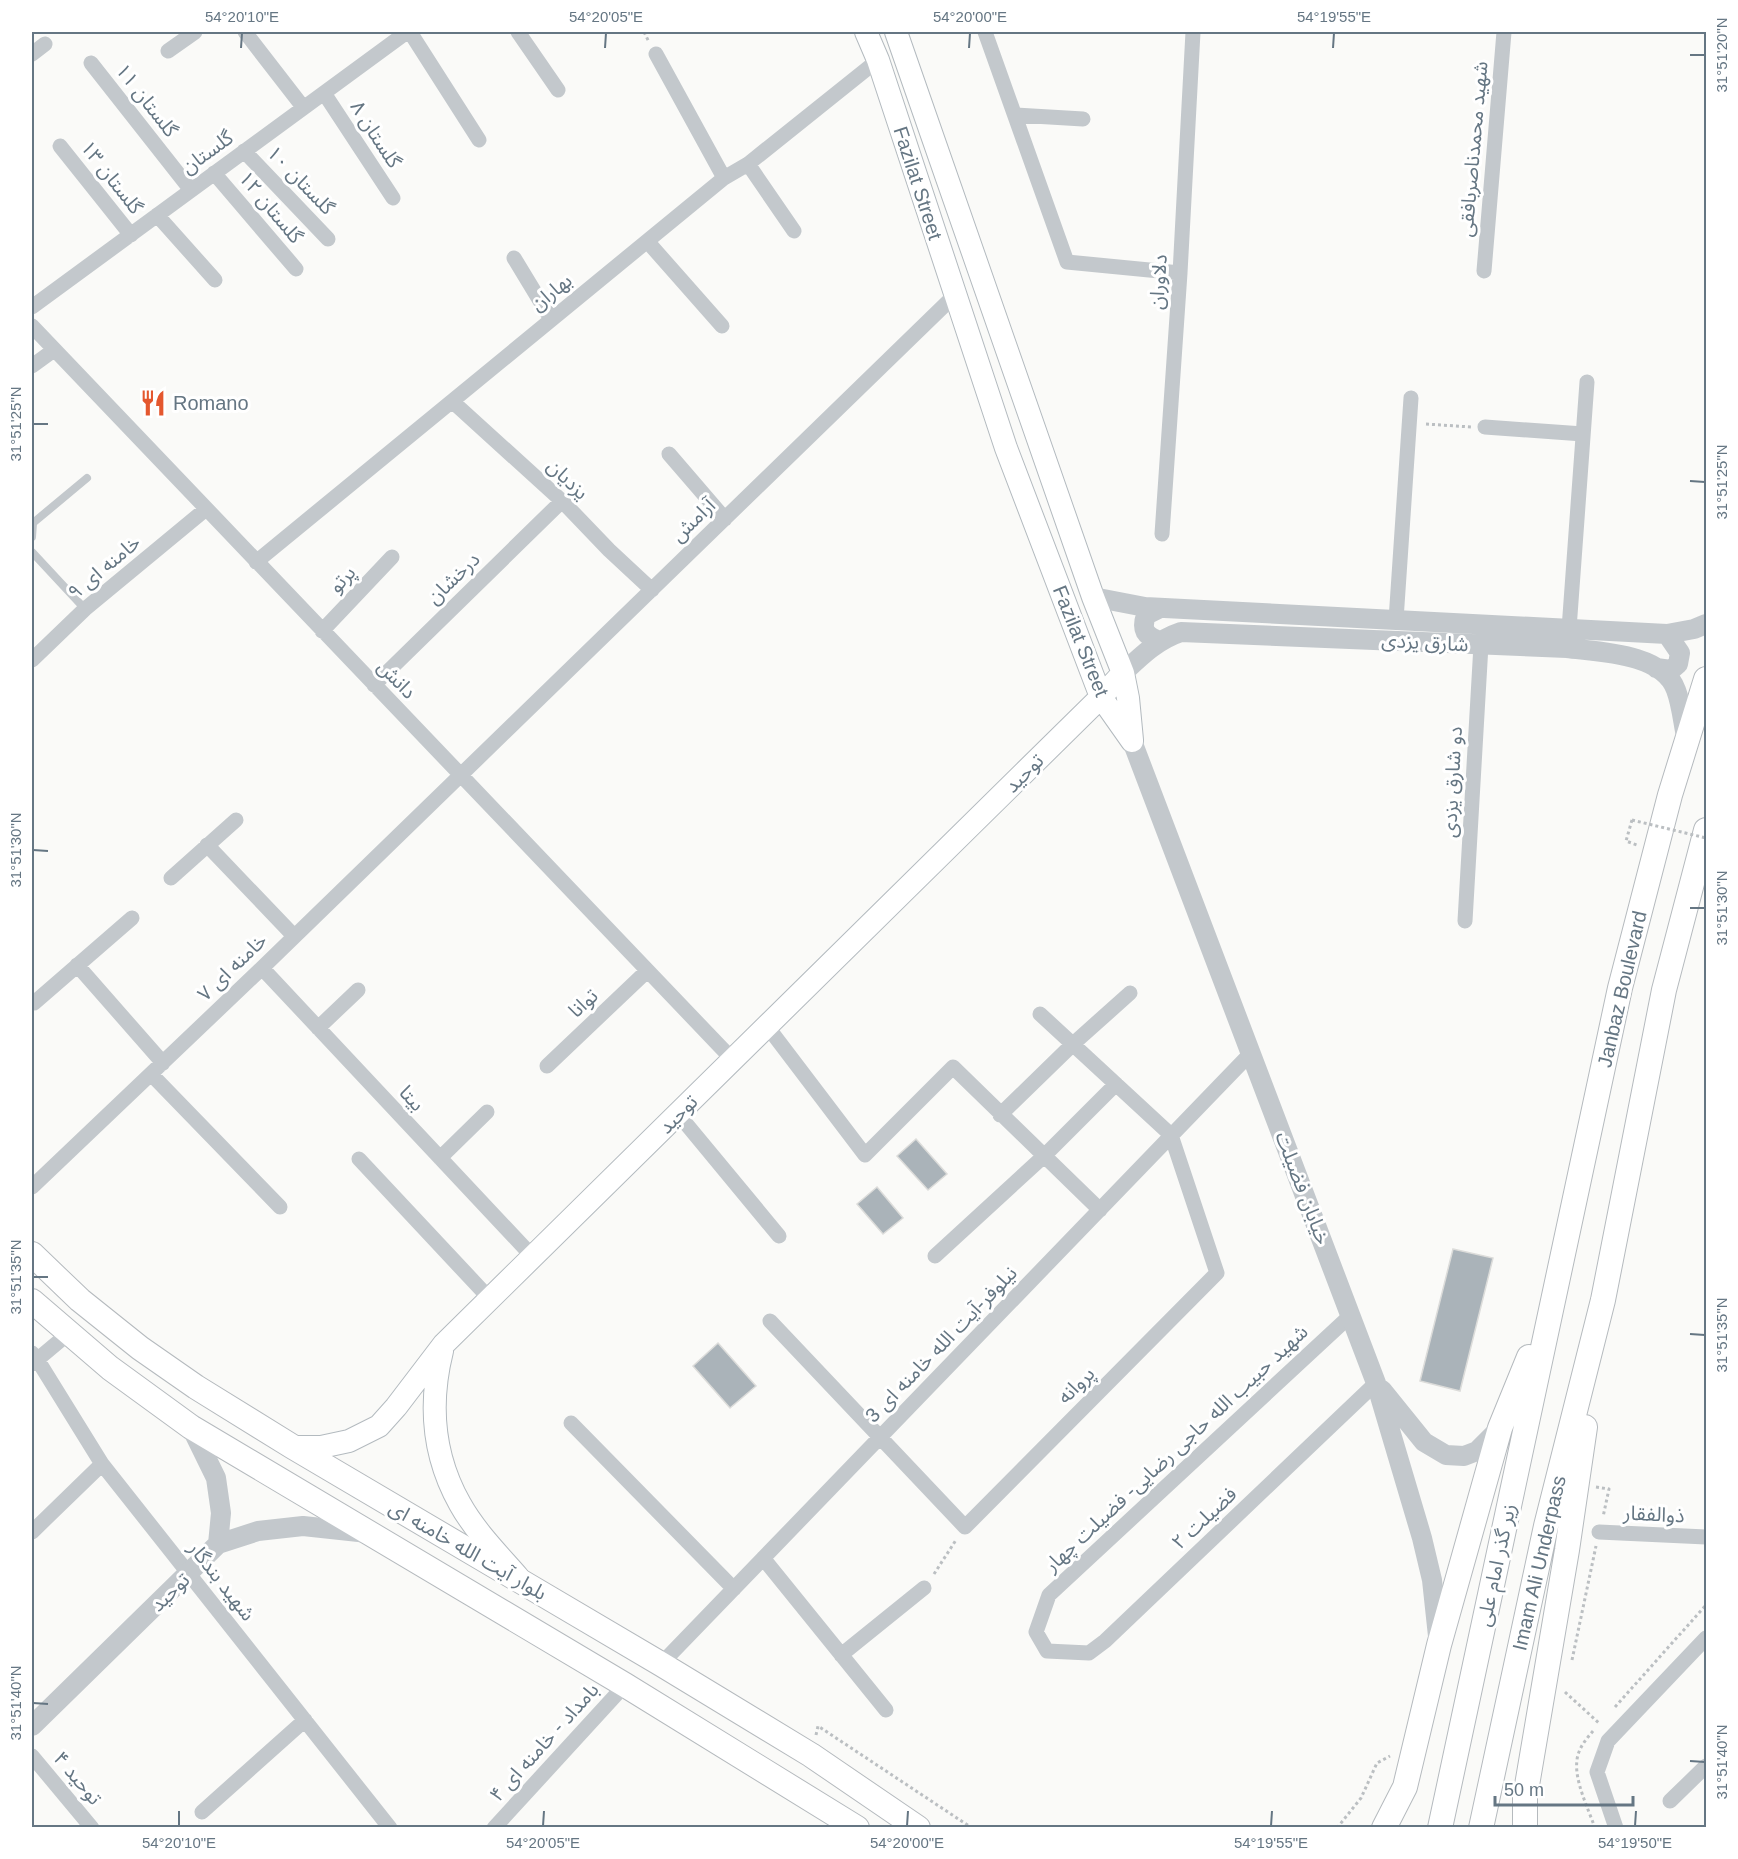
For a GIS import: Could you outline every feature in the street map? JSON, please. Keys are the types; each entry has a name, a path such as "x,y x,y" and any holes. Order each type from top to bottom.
{"main road":[{"name":"Fazilat Street","path":"866,32 878,60 1006,448 1101,698 1132,741"},
{"name":"Fazilat Street","path":"896,32 1093,597 1123,673 1132,741"},
{"name":"توحید","path":"293,1448 321,1447 349,1440 379,1426 444,1344 1101,698 1123,673"},
{"name":"Janbaz Boulevard","path":"1552,1303 1620,988 1670,795 1707,679"},
{"path":"1520,1827 1576,1485 1603,1300 1665,990 1707,830"},
{"name":"بلوار آیت الله خامنه ای","path":"32,1254 80,1300 140,1348 196,1387 293,1448 661,1664 811,1755 918,1827"},
{"name":"Imam Ali Underpass","path":"1481,1827 1546,1526 1603,1300"},
{"name":"بلوار آیت الله خامنه ای","path":"32,1301 110,1368 191,1427 625,1685 857,1827"},
{"path":"1401,1827 1405,1787 1439,1645 1500,1428 1552,1303"},
{"name":"زیر گذر امام علی","path":"1440,1827 1552,1303"},
{"path":"444,1344 436,1374 434,1401 445,1474 460,1505 478,1531 523,1583"},
{"path":"1384,1827 1405,1787"},
{"path":"1525,1827 1526,1797"}],"street":[{"path":"168,51 195,32"},
{"path":"245,32 303,107"},
{"path":"408,32 479,140"},
{"name":"گلستان","path":"32,307 408,32"},
{"path":"518,32 558,90"},
{"path":"985,32 1067,262 1180,273"},
{"name":"دلاوران","path":"1162,534 1180,273 1193,32"},
{"name":"شهید محمدناصربافقی","path":"1484,271 1504,32"},
{"path":"32,54 45,44"},
{"path":"656,54 724,178"},
{"name":"بهاران","path":"256,562 724,178 748,164 878,60"},
{"name":"گلستان ۱۱","path":"91,63 191,190"},
{"name":"گلستان ۸","path":"324,93 393,198"},
{"path":"1015,115 1083,119"},
{"name":"گلستان ۱۳","path":"60,146 130,235"},
{"name":"گلستان ۱۰","path":"244,151 328,239"},
{"path":"748,164 794,231"},
{"name":"گلستان ۱۲","path":"214,173 296,269"},
{"path":"157,215 215,280"},
{"path":"647,241 722,326"},
{"path":"514,258 551,319"},
{"name":"آرامش","path":"460,775 955,295"},
{"name":"دانش","path":"32,326 733,1060"},
{"path":"32,366 54,350"},
{"path":"1569,629 1587,382"},
{"path":"1394,641 1411,398"},
{"name":"یزدیان","path":"453,402 562,501 651,590"},
{"path":"1485,427 1583,434"},
{"path":"669,454 725,519"},
{"name":"درخشان","path":"374,685 562,501"},
{"name":"خامنه ای ۹","path":"34,651 206,509"},
{"name":"پرتو","path":"322,631 392,557"},
{"path":"1093,597 1145,608 1668,634 1707,624"},
{"path":"1160,608 1146,615 1143,625 1146,633 1160,641"},
{"name":"شارق یزدی","path":"1123,673 1153,645 1181,632 1567,648 1621,654 1646,662 1663,673 1676,687 1687,741"},
{"path":"1656,668 1671,670 1678,664 1680,654 1668,634"},
{"name":"دو شارق یزدی","path":"1465,921 1481,645"},
{"name":"خیابان فضیلت","path":"1132,741 1376,1383 1422,1538 1432,1580 1439,1645"},
{"name":"خامنه ای ۷","path":"32,1187 460,775"},
{"path":"171,878 236,820"},
{"path":"207,845 294,936"},
{"path":"34,1003 132,918"},
{"path":"77,965 163,1063"},
{"name":"بیتا","path":"262,968 532,1257"},
{"name":"توانا","path":"547,1066 647,971"},
{"path":"318,1028 358,990"},
{"path":"1000,1115 1073,1044 1130,993"},
{"path":"1040,1014 1171,1135"},
{"path":"767,1026 865,1155 952,1067 1100,1210"},
{"name":"نیلوفر-آیت الله خامنه ای 3","path":"661,1664 1251,1053"},
{"path":"151,1074 280,1207"},
{"path":"935,1256 1044,1156 1116,1084"},
{"path":"440,1158 487,1112"},
{"path":"678,1114 779,1236"},
{"name":"پروانه","path":"965,1527 1217,1273 1171,1135"},
{"path":"359,1159 490,1299"},
{"name":"شهید حبیب الله حاجی رضایی- فضیلت چهار","path":"1047,1651 1036,1632 1049,1595 1351,1315"},
{"path":"770,1321 965,1527"},
{"path":"33,1359 69,1333"},
{"name":"شهید بندگار","path":"33,1359 102,1464 389,1827"},
{"path":"1376,1383 1424,1442 1446,1455 1464,1456 1477,1451 1500,1428"},
{"name":"فضیلت ۲","path":"1047,1651 1089,1653 1105,1641 1376,1383"},
{"path":"571,1423 734,1589"},
{"path":"191,1427 216,1478 221,1512 218,1544 258,1531 303,1526 368,1533"},
{"path":"32,1532 102,1464"},
{"name":"ذوالفقار","path":"1599,1532 1707,1537"},
{"name":"توحید","path":"32,1726 218,1544"},
{"path":"764,1558 886,1710"},
{"path":"840,1655 924,1588"},
{"path":"1616,1827 1597,1772 1608,1741 1707,1638"},
{"name":"بامداد - خامنه ای ۴","path":"494,1827 625,1685"},
{"path":"202,1812 305,1720"},
{"name":"توحید ۴","path":"32,1756 92,1827"},
{"path":"1670,1801 1707,1766"}],"lane":[{"path":"32,537 33,523 87,478"},
{"path":"32,552 85,609"}],"path":[{"path":"1410,423 1485,427"},
{"path":"1626,841 1632,820 1707,837"},
{"path":"1570,1669 1609,1489 1576,1485"},
{"path":"924,1588 965,1527"},
{"path":"1563,1702 1565,1692 1600,1724"},
{"path":"811,1755 818,1726 972,1827"},
{"path":"1337,1827 1361,1798 1377,1763 1416,1740"}],"building":[{"path":"916,1139 947,1174 928,1190 897,1156"},
{"path":"877,1187 903,1218 883,1234 857,1204"},
{"path":"1453,1249 1493,1258 1460,1391 1420,1381"},
{"path":"718,1343 756,1386 730,1408 693,1366"}],"place":[{"name":"Romano","path":"153,403"}]}
